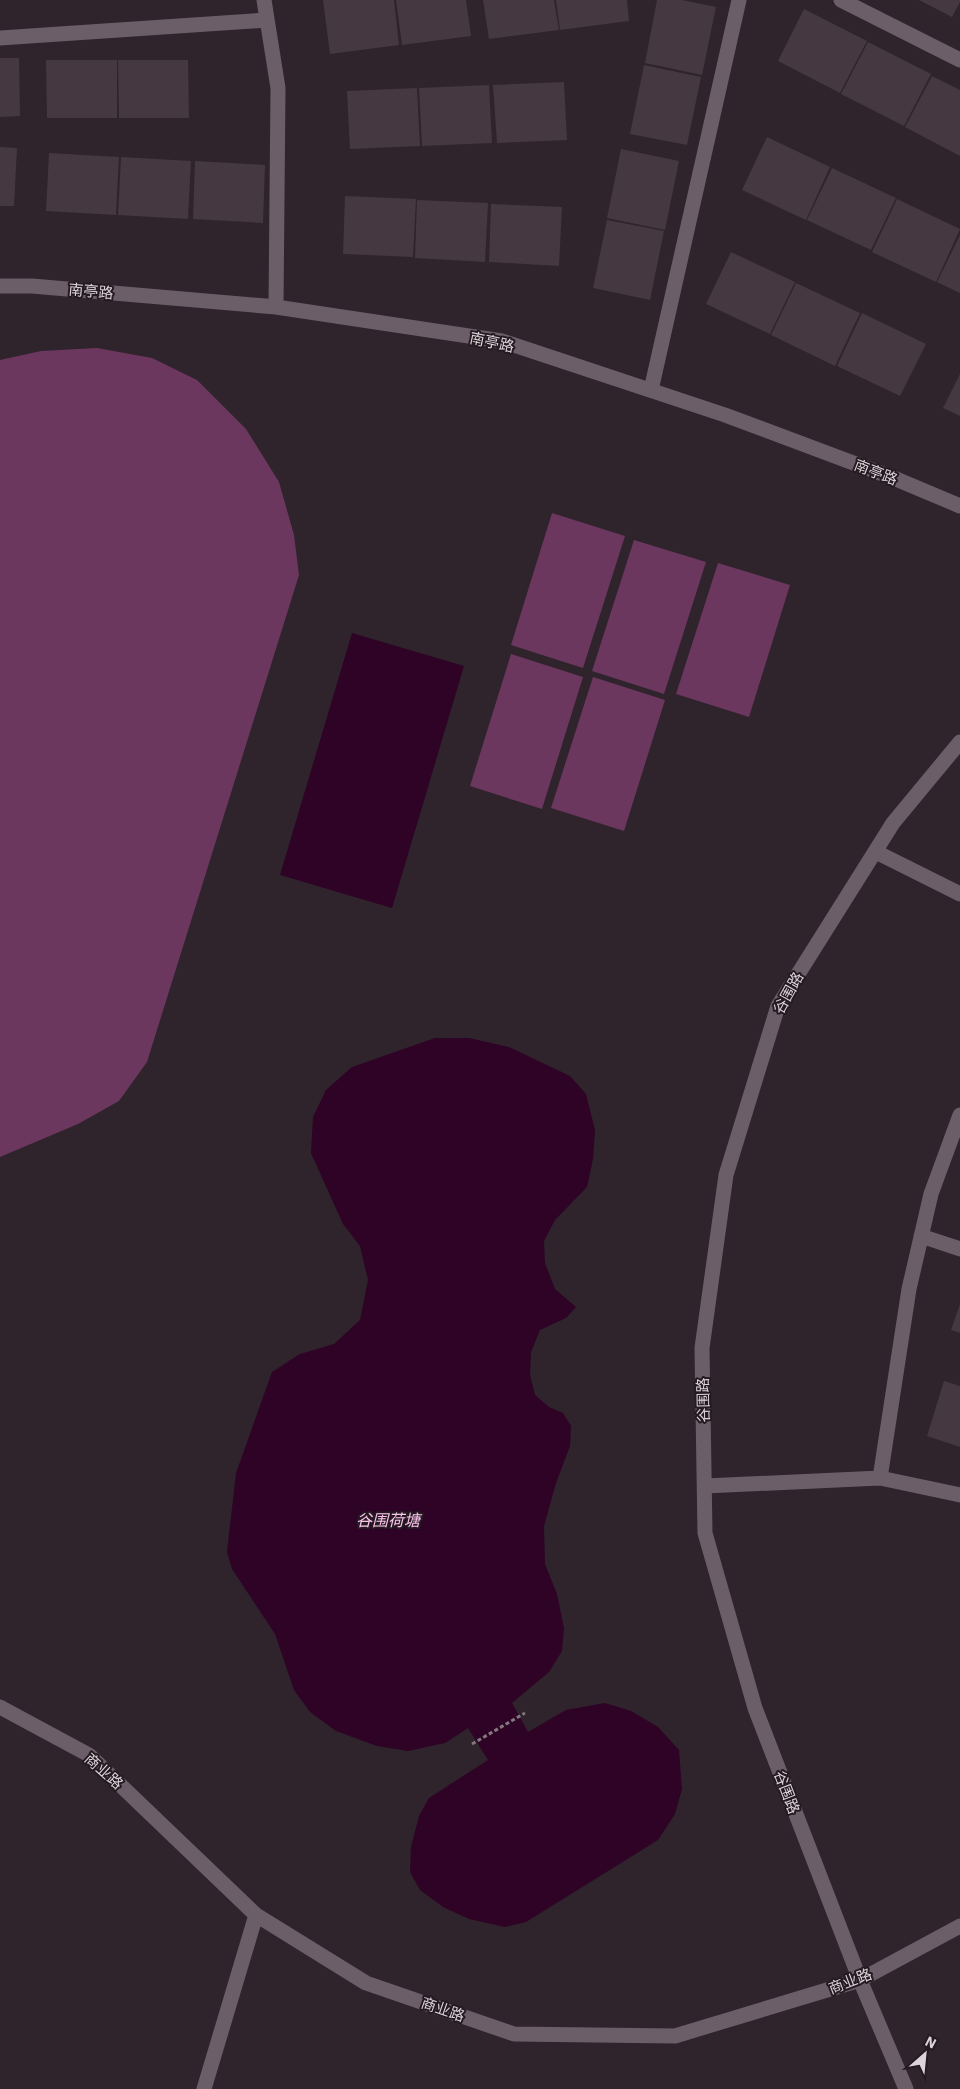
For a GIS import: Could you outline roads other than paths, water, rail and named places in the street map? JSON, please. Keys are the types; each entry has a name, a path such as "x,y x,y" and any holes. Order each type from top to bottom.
{"street":[{"path":"264,0 278,88 276,307"},
{"path":"651,390 739,0"},
{"path":"841,0 960,60"},
{"path":"0,38 267,20"},
{"name":"南亭路","path":"0,286 32,286 276,307 502,341 734,418 896,479 960,506"},
{"name":"谷围路","path":"906,2089 860,1980 755,1708 705,1533 702,1348 726,1176 778,1006 893,823 960,742"},
{"path":"876,852 960,894"},
{"path":"880,1478 908,1289 931,1194 960,1115"},
{"path":"921,1236 960,1249"},
{"path":"704,1486 880,1478 960,1495"},
{"name":"商业路","path":"0,1707 89,1755 256,1915 366,1982 514,2034 675,2036 860,1980 960,1926"},
{"path":"204,2089 256,1915"}],"water":[{"path":"352,633 464,666 392,908 280,875"},
{"name":"谷围荷塘","path":"435,1038 469,1038 509,1047 570,1076 586,1094 595,1130 593,1159 587,1187 555,1220 544,1241 545,1263 555,1289 576,1307 566,1318 540,1330 531,1352 530,1375 535,1395 549,1407 563,1413 571,1426 570,1446 556,1483 544,1526 545,1564 557,1594 564,1628 562,1651 549,1672 512,1703 528,1732 566,1710 605,1703 631,1711 658,1727 679,1750 682,1789 675,1814 658,1840 526,1922 505,1927 469,1919 443,1907 420,1890 410,1872 411,1847 419,1816 429,1798 488,1760 468,1728 445,1743 408,1751 377,1746 336,1731 310,1712 294,1690 275,1634 232,1569 227,1552 236,1473 272,1372 300,1354 334,1344 360,1320 368,1280 360,1246 343,1224 311,1153 313,1117 326,1090 352,1067"}]}
